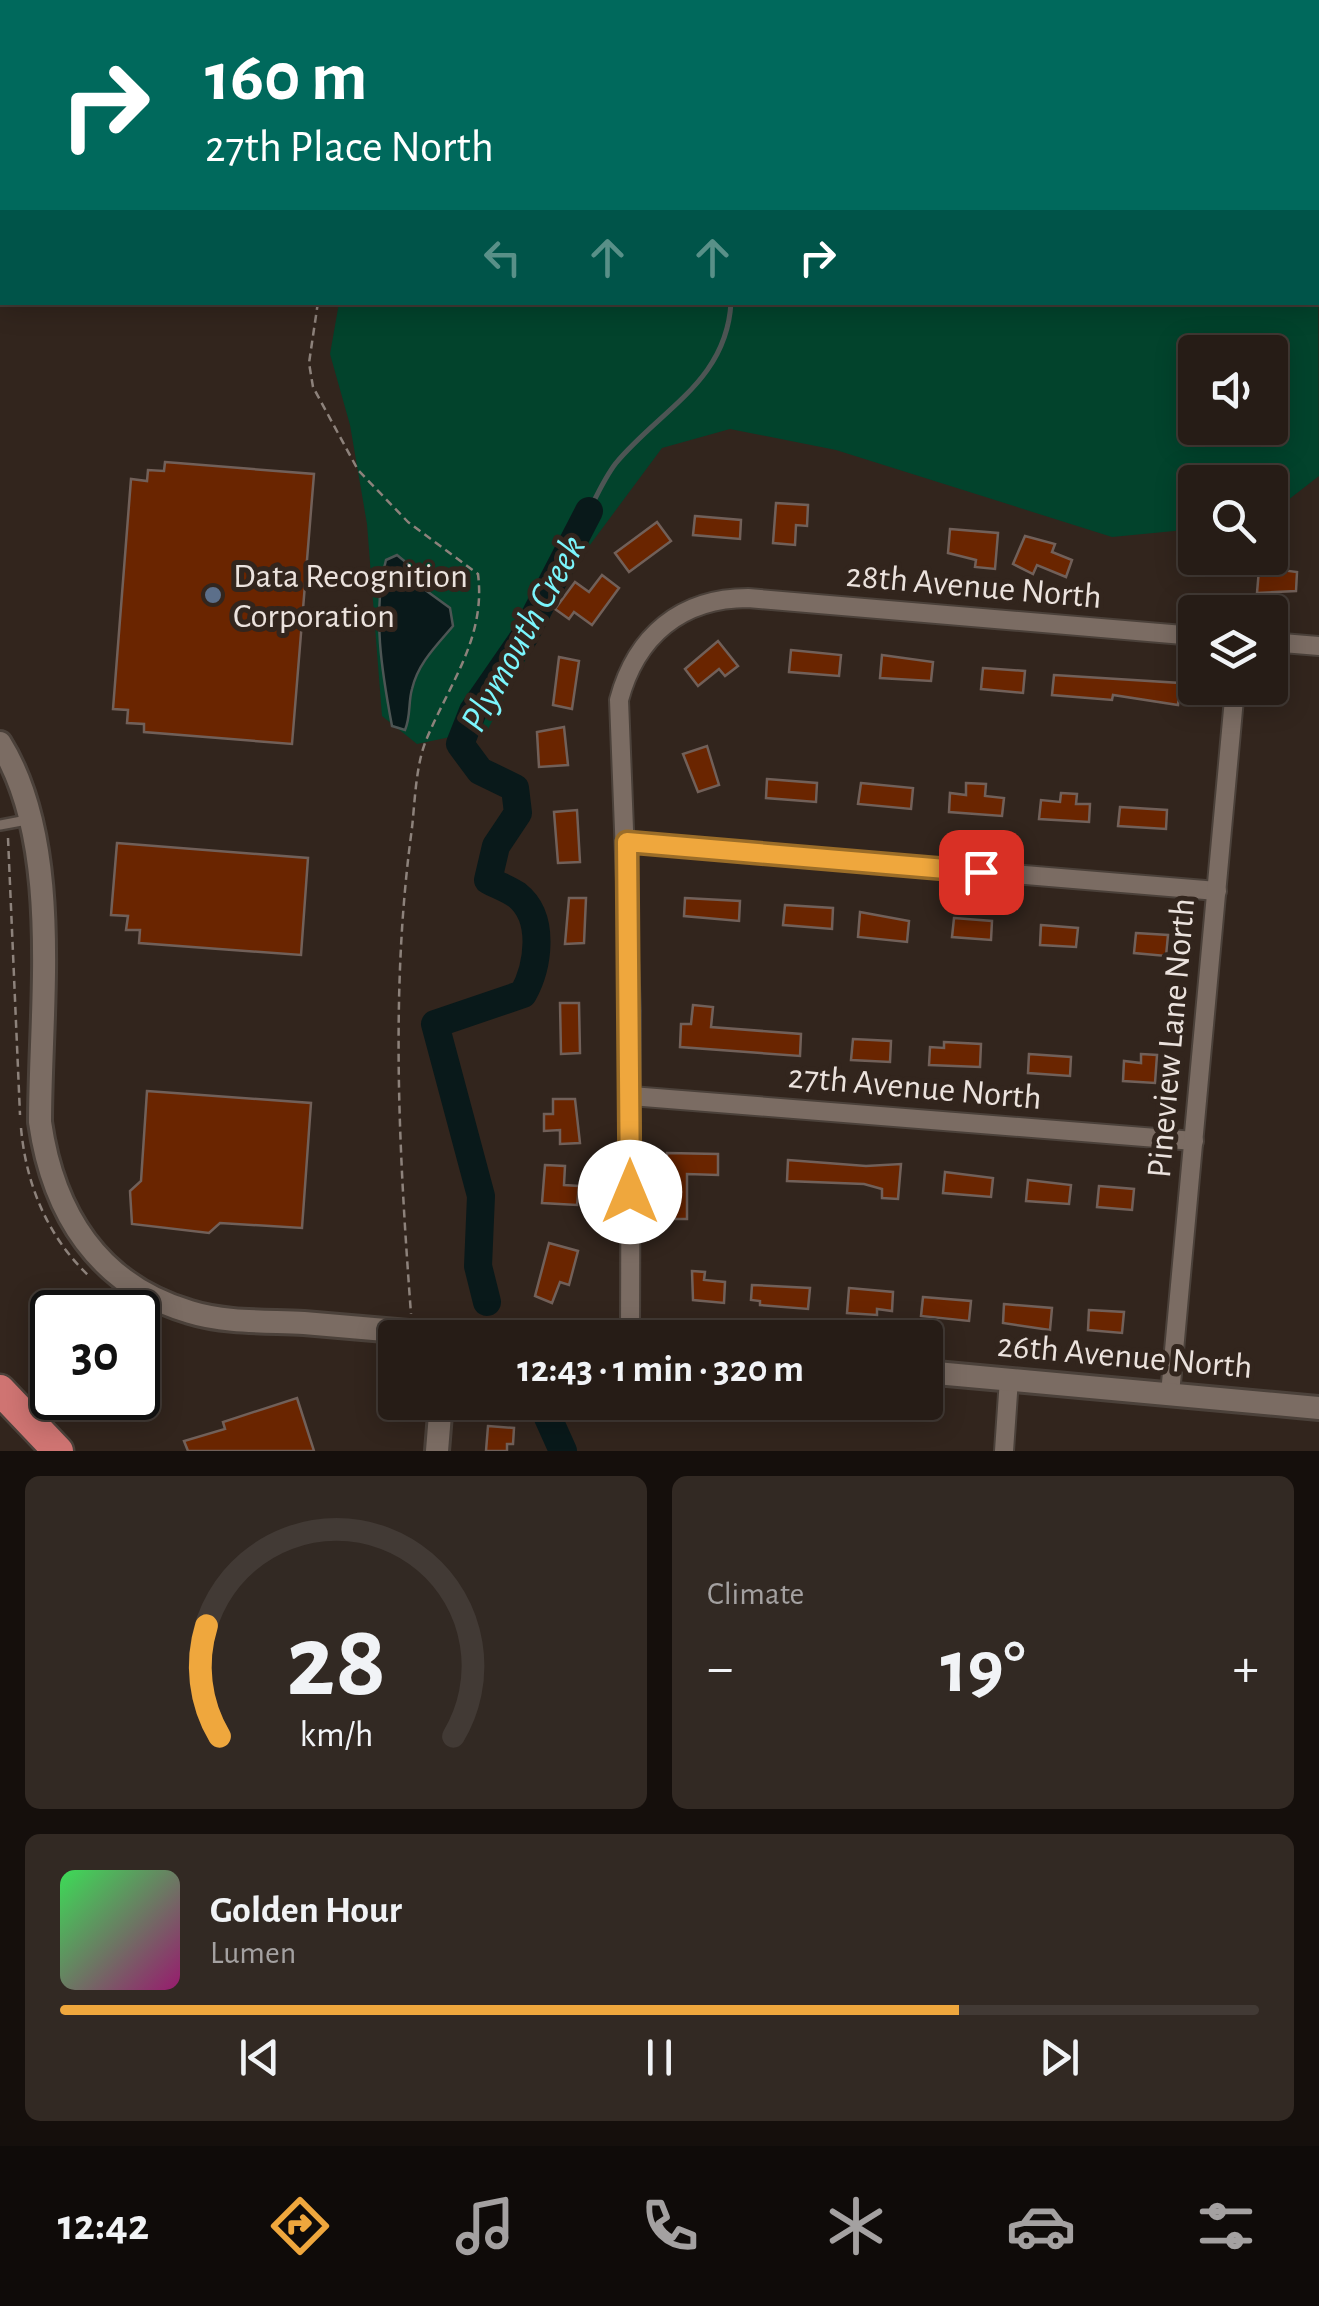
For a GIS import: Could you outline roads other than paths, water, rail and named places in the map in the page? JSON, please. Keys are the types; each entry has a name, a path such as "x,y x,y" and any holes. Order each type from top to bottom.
{"highway":[{"path":"0,1390 58,1451"}],"street":[{"name":"28th Avenue North","path":"630,1320 627,842 620,700 634,658 664,623 683,611 704,602 748,598 1178,635"},
{"path":"1288,643 1319,646"},
{"name":"Pineview Lane North","path":"1170,1394 1233,705"},
{"path":"0,743 32,819 41,873 40,1122 56,1195 84,1241 125,1282 192,1313 378,1329"},
{"path":"627,842 1216,891"},
{"name":"27th Avenue North","path":"630,1096 1194,1142"},
{"name":"26th Avenue North","path":"943,1374 1319,1408"},
{"path":"1004,1451 1009,1379"},
{"path":"436,1451 439,1420"}],"lane":[{"path":"0,826 32,819"}],"waterway":[{"name":"Plymouth Creek","path":"589,511 616,463 705,373 718,353 731,305"},
{"name":"Plymouth Creek","path":"487,1302 478,1266 481,1196 435,1024 523,994 535,957 536,929 517,895 488,880 496,846 518,813 515,788 480,771 460,744 473,711 524,637 589,511"},
{"name":"Plymouth Creek","path":"549,1420 563,1451"}],"place":[{"name":"Data Recognition Corporation","path":"213,595"}]}
